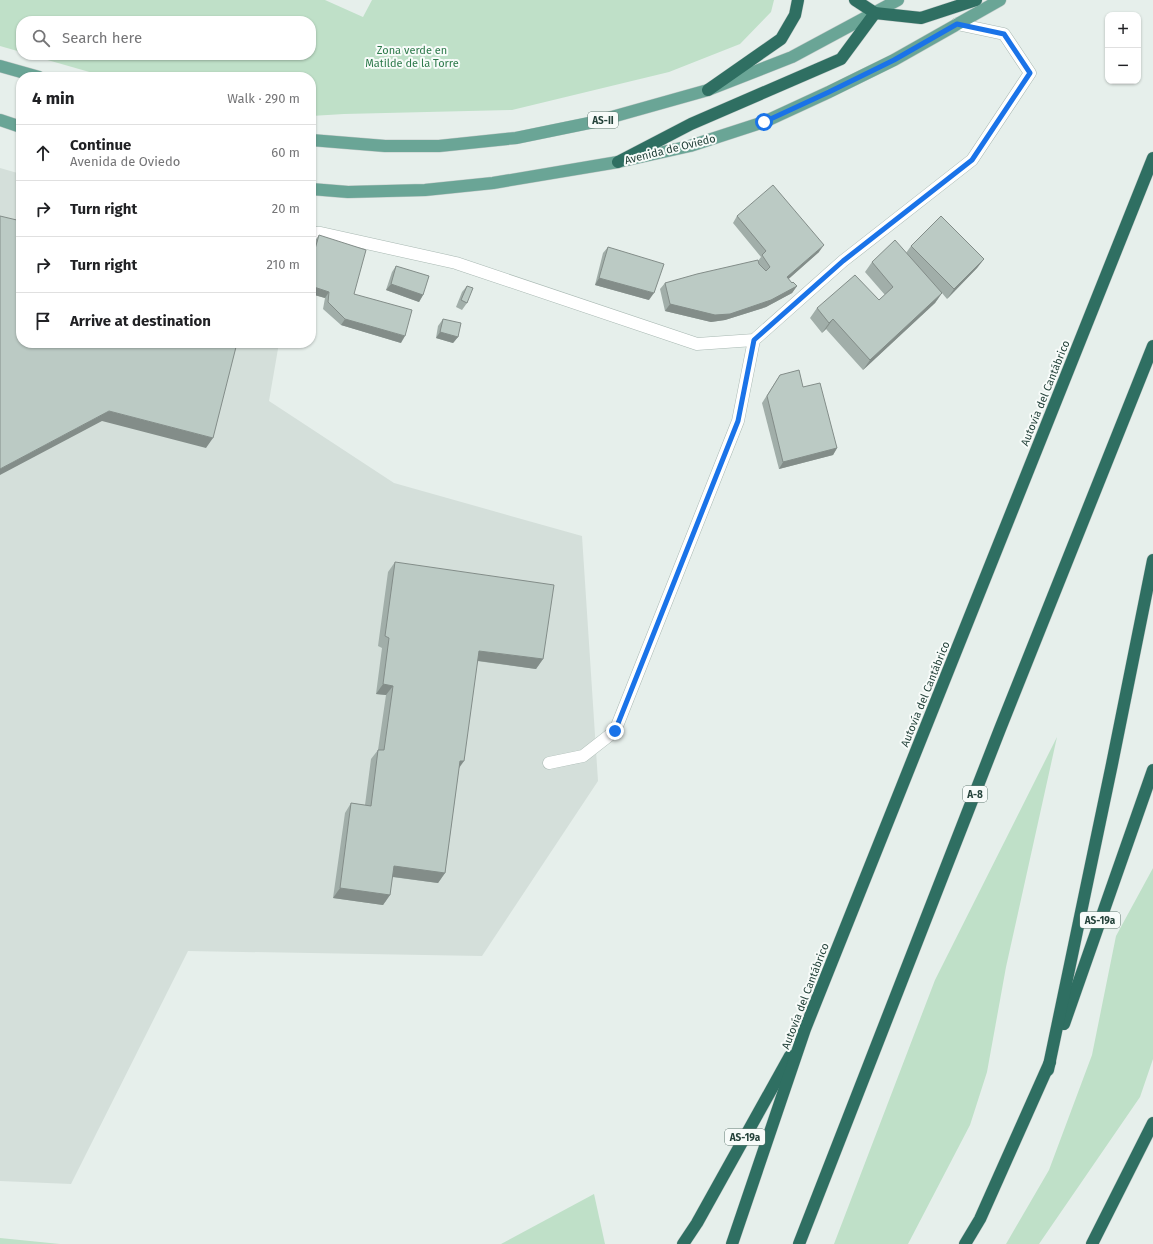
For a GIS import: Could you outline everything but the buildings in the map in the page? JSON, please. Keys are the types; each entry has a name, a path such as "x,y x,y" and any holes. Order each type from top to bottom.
{"highway":[{"path":"708,90 781,39 795,15 798,0"},
{"path":"855,0 875,13 921,18 976,0"},
{"path":"871,0 875,13"},
{"path":"618,162 691,124 841,59 875,13"},
{"name":"Autovía del Cantábrico","path":"732,1244 805,1029 1153,158"},
{"name":"A-8","path":"799,1244 1153,346"},
{"path":"1048,1070 1153,560"},
{"name":"AS-19a","path":"965,1244 980,1219 1048,1070 1153,770"},
{"name":"AS-19a","path":"683,1244 698,1222 805,1029"},
{"path":"1092,1244 1153,1124"}],"main road":[{"name":"AS-II","path":"316,140 385,146 439,146 516,138 594,122 708,90 792,57 898,0"},
{"name":"Avenida de Oviedo","path":"316,189 348,192 425,190 493,183 618,162 690,146 764,122 829,92 894,60 1000,0"},
{"path":"0,66 21,72"},
{"path":"0,120 16,125"}],"street":[{"path":"549,763 583,756 615,731 738,421 754,340 843,261 972,160 1030,73 1004,34 957,24"},
{"path":"316,232 321,232 456,263 697,344 754,340"}],"shaded area":[{"path":"0,168 16,173 16,348 278,348 269,401 394,483 582,536 598,781 482,956 188,951 71,1184 0,1181"}],"green space":[{"name":"Zona verde en Matilde de la Torre","path":"0,0 325,0 363,17 372,0 774,0 771,12 740,44 669,72 512,110 316,116 316,72 90,72 48,60 316,60 316,16 16,16 16,51 0,46"},
{"path":"1057,737 1006,967 987,1072 970,1125 908,1244 834,1244 935,980"},
{"path":"1153,868 1153,1059 1140,1097 1039,1244 1006,1244 1049,1170 1092,1055 1116,936"},
{"path":"594,1194 605,1244 501,1244"},
{"path":"0,1238 60,1244 0,1244"}],"route":[{"path":"615,731 738,421 754,340 843,261 972,160 1030,73 1004,34 957,24 894,60 764,122"}]}
